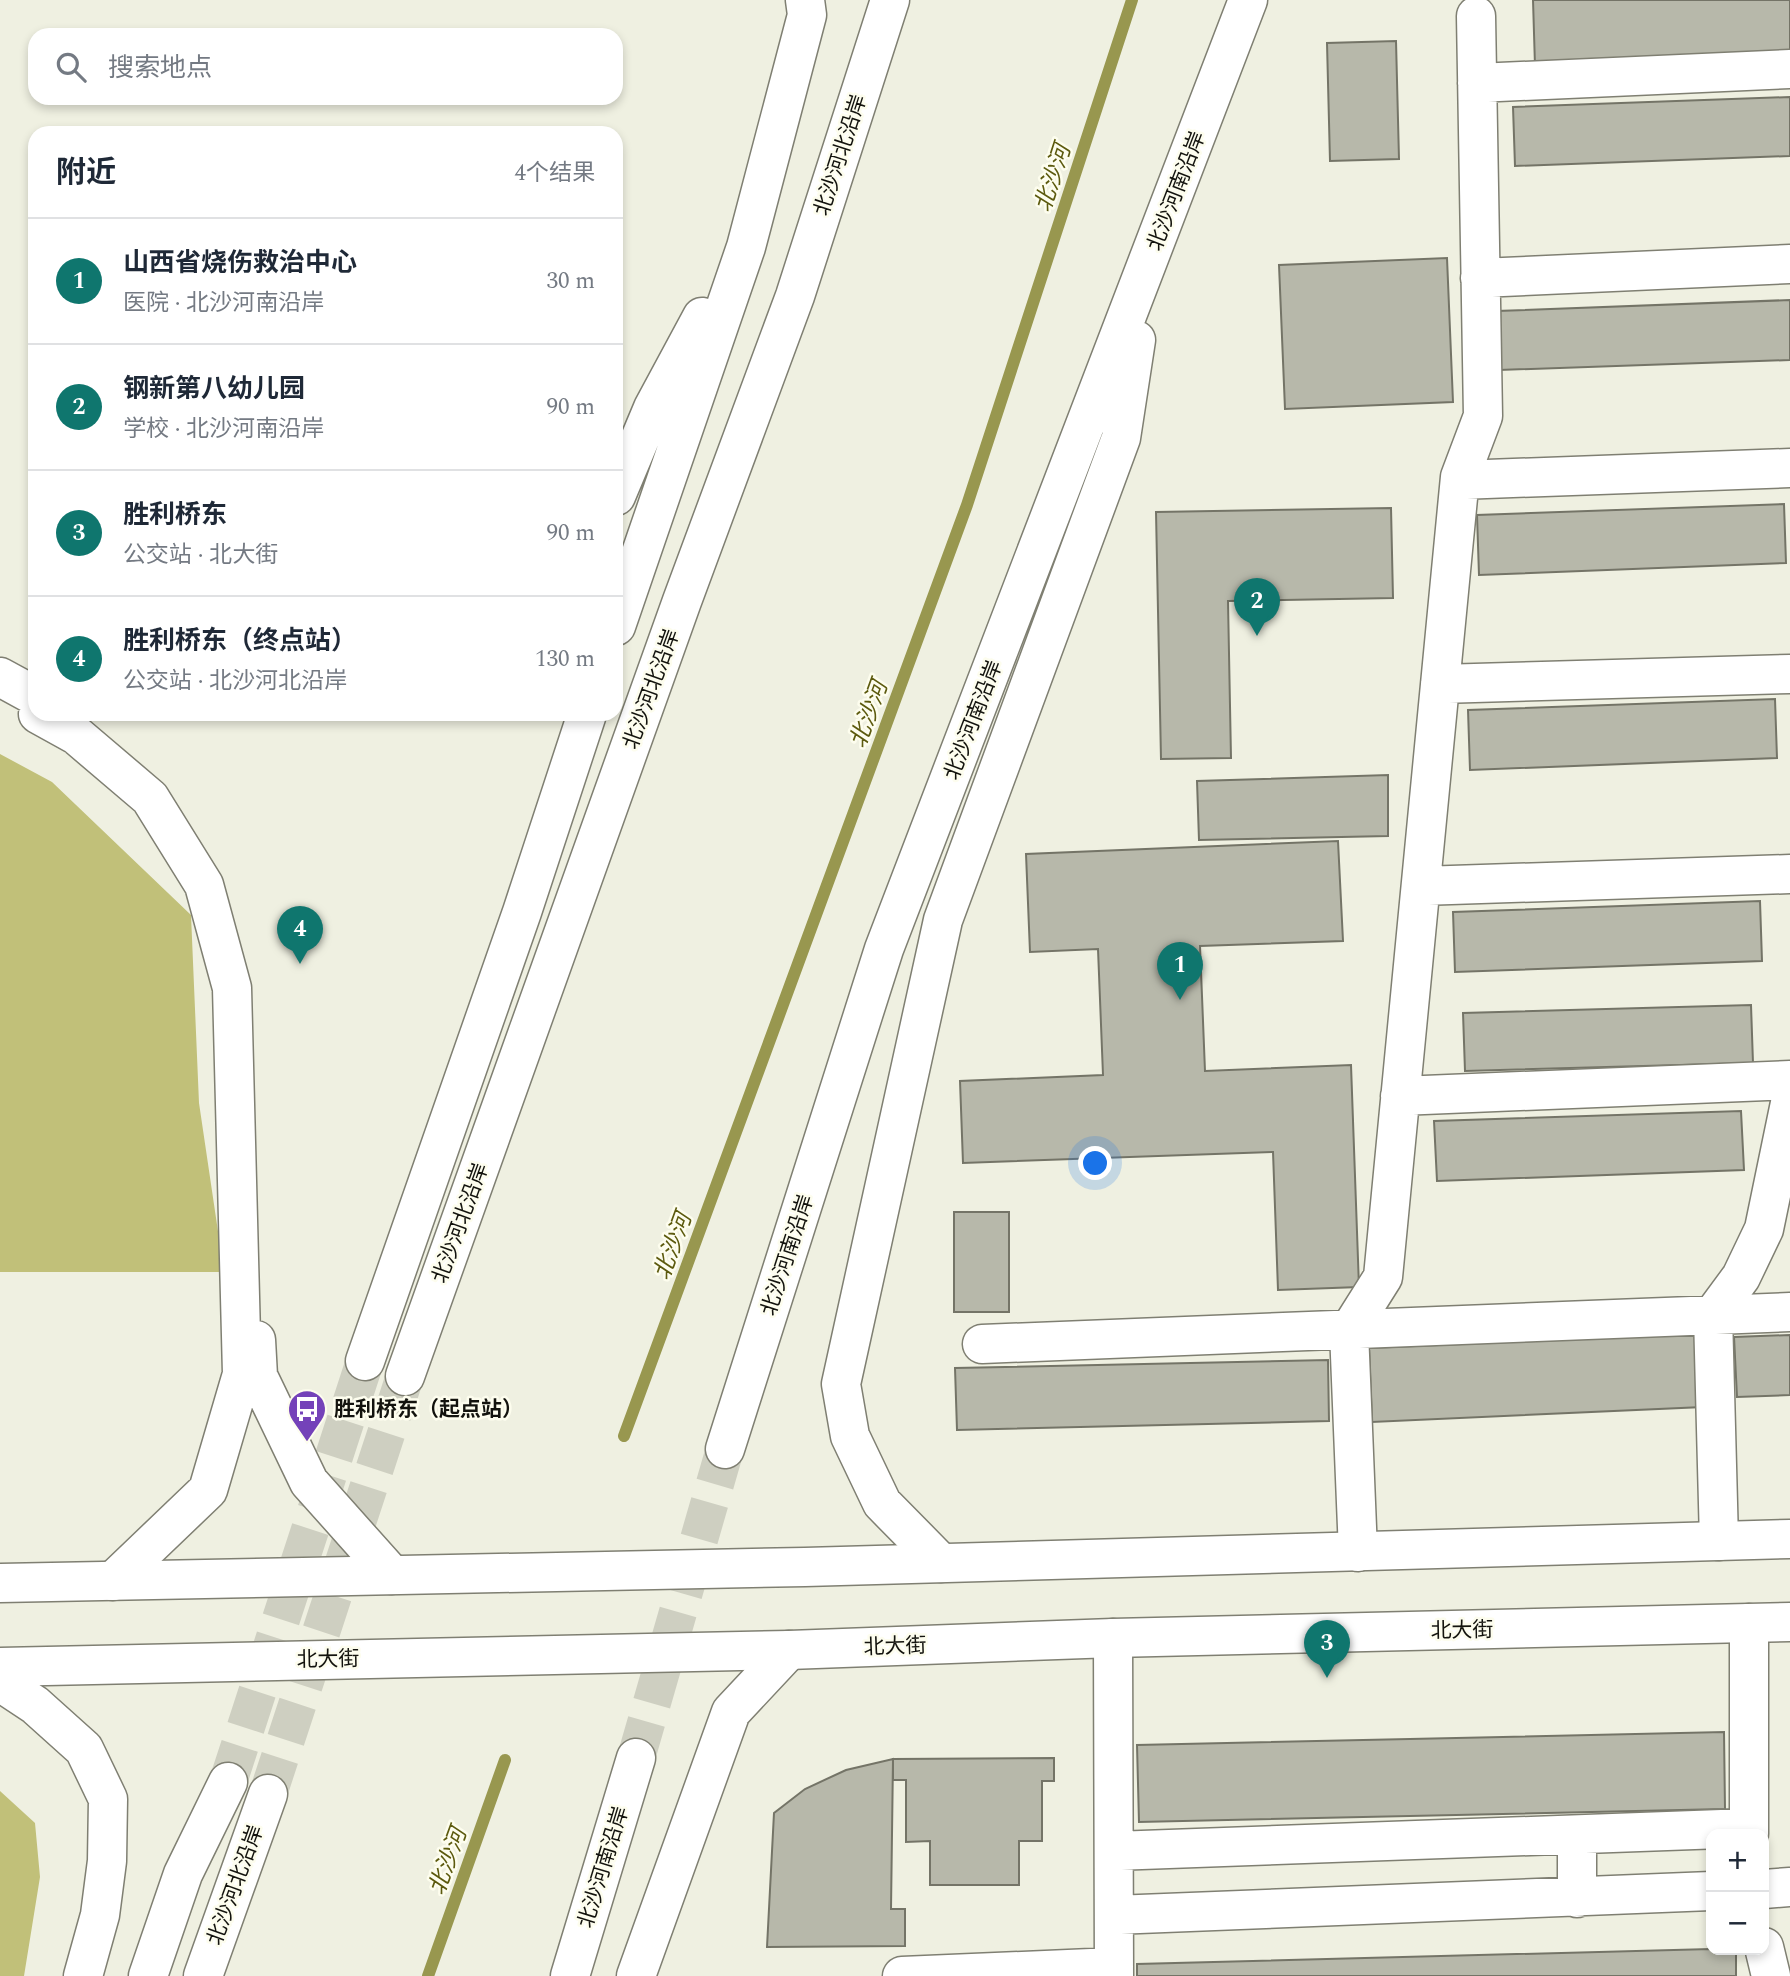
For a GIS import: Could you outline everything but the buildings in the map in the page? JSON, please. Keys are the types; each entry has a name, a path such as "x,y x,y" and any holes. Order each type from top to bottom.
{"street":[{"path":"623,606 746,247 807,15 805,0"},
{"name":"北沙河北沿岸","path":"405,1376 682,600 795,296 890,0"},
{"name":"北沙河南沿岸","path":"725,1449 884,949 1248,0"},
{"path":"1358,1552 1349,1331 1383,1277 1460,480 1483,416 1476,16"},
{"path":"1477,83 1790,69"},
{"path":"623,479 653,408 713,298 746,247"},
{"path":"942,1563 882,1503 849,1436 841,1384 943,920 1121,438 1148,264"},
{"path":"1480,278 1790,264"},
{"path":"1460,480 1790,468"},
{"path":"0,674 28,668"},
{"path":"0,674 28,679"},
{"path":"0,674 28,692"},
{"path":"1440,684 1790,674"},
{"path":"0,693 28,709"},
{"path":"50,721 76,736 150,797 204,885 232,988 242,1374 208,1490 113,1581"},
{"path":"79,721 159,785 215,878 245,983 258,1376 309,1482 392,1575"},
{"path":"365,1361 522,912 585,721"},
{"path":"1421,886 1790,874"},
{"path":"1400,1096 1790,1080"},
{"path":"1719,1541 1713,1315 1741,1277 1764,1229 1790,1103"},
{"path":"982,1344 1790,1312"},
{"path":"0,1583 942,1563 1790,1539"},
{"name":"北大街","path":"0,1667 789,1650 1113,1638 1790,1622"},
{"path":"1749,1623 1749,1829"},
{"path":"902,1976 1114,1972 1113,1638"},
{"path":"636,1976 731,1712 789,1650"},
{"path":"0,1682 35,1705 84,1749 108,1799 107,1861 100,1915 83,1976"},
{"name":"北沙河南沿岸","path":"570,1976 636,1758"},
{"path":"148,1976 183,1874 228,1782"},
{"name":"北沙河北沿岸","path":"203,1976 268,1794"},
{"path":"1114,1851 1706,1832"},
{"path":"1577,1835 1577,1898"},
{"path":"1769,1888 1790,1887"},
{"path":"1114,1916 1706,1891"},
{"path":"1766,1955 1771,1976"}],"shaded area":[{"path":"0,754 52,782 191,915 199,1103 224,1272 0,1272"},
{"path":"0,1791 35,1823 40,1877 24,1976 0,1976"}],"waterway":[{"name":"北沙河","path":"624,1436 967,505 1132,0"},
{"name":"北沙河","path":"428,1976 505,1760"}],"tunnel":[{"path":"228,1782 365,1361"},
{"path":"268,1794 405,1376"},
{"path":"636,1758 725,1449"}],"place":[{"name":"钢新第八幼儿园","path":"1257,636"},
{"name":"胜利桥东（终点站）","path":"300,964"},
{"name":"山西省烧伤救治中心","path":"1180,1000"},
{"name":"胜利桥东（起点站）","path":"307,1443"},
{"name":"胜利桥东","path":"1327,1678"}]}
